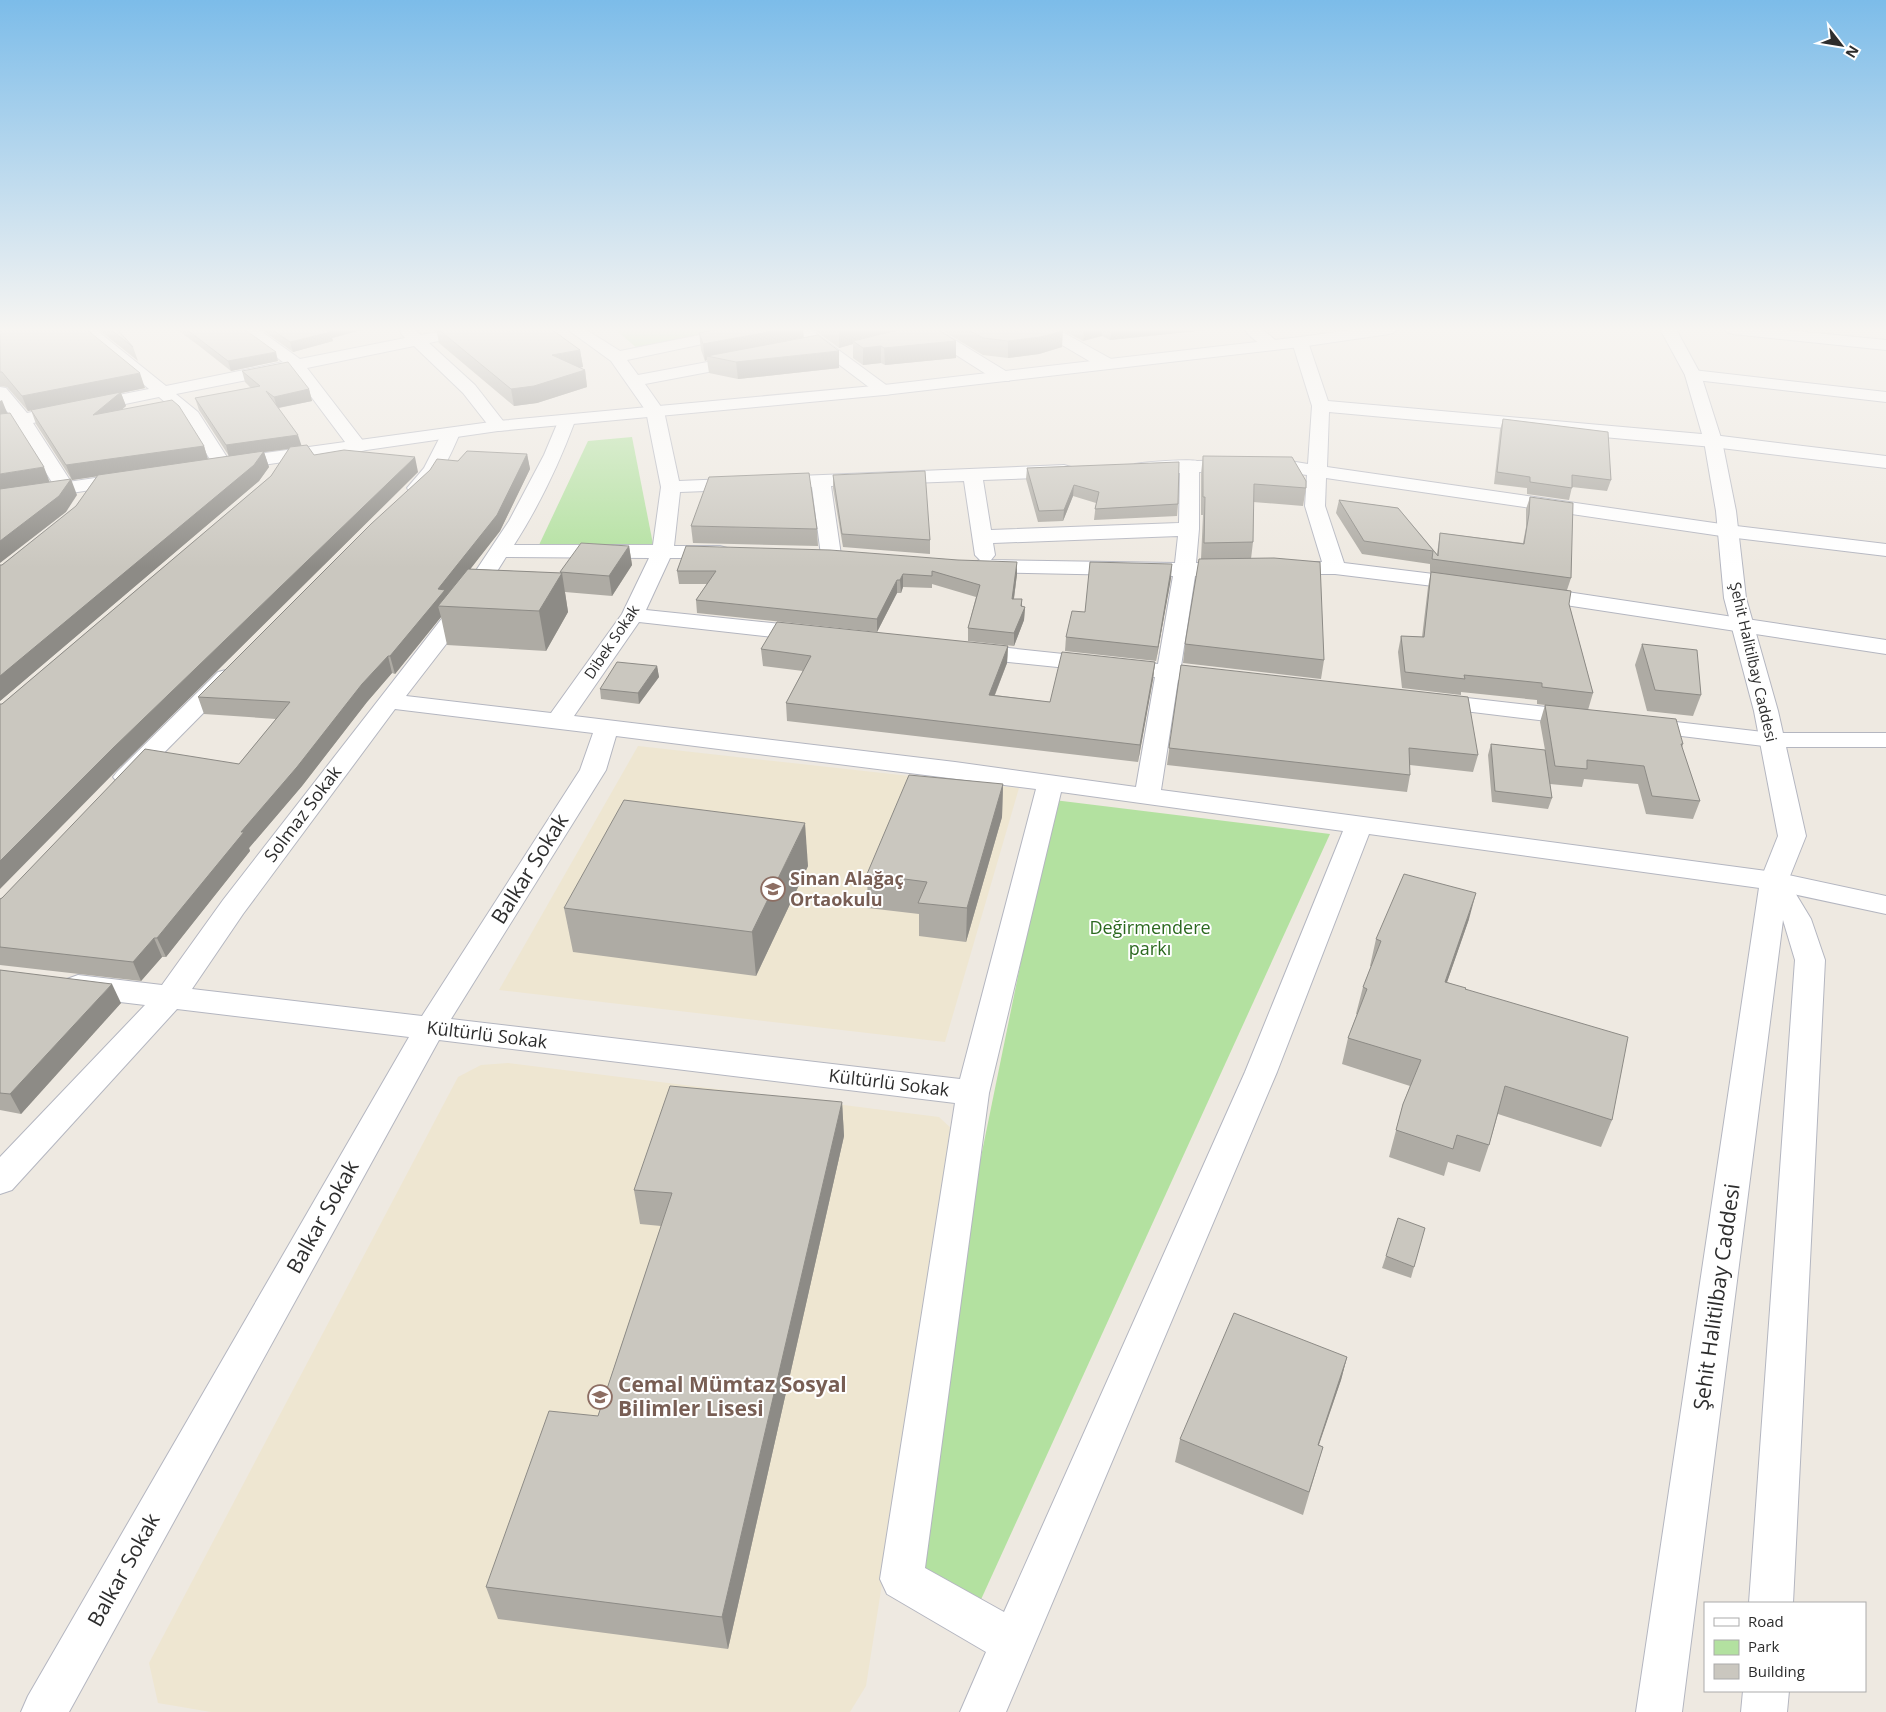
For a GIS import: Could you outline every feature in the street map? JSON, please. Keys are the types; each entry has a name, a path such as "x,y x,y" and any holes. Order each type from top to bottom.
{"street":[{"path":"14,409 65,488"},
{"path":"0,424 71,409"},
{"path":"184,409 192,416 223,465"},
{"path":"330,409 358,446"},
{"path":"485,409 498,426"},
{"path":"203,468 498,426 678,409"},
{"path":"1321,409 1315,506 1335,568"},
{"path":"1353,409 1713,441 1886,462"},
{"name":"Şehit Halitilbay Caddesi","path":"1659,1712 1774,881 1792,836 1772,740 1735,598 1726,511 1713,441 1703,409"},
{"name":"Dibek Sokak","path":"558,721 633,615 664,550 671,488 655,411"},
{"name":"Solmaz Sokak","path":"0,1180 170,997 233,907 466,603 519,520 554,455 566,421"},
{"path":"403,501 425,480 440,458 451,433"},
{"path":"272,478 288,456"},
{"path":"1121,468 1277,465 1728,531 1886,550"},
{"path":"1147,796 1184,570 1189,529 1190,466"},
{"path":"671,488 1082,470"},
{"path":"973,475 987,566"},
{"path":"0,498 145,476"},
{"path":"821,481 831,555"},
{"path":"83,503 96,483"},
{"path":"982,537 1189,529"},
{"path":"500,551 664,550 742,552"},
{"path":"958,565 1184,570 1335,568 1488,587"},
{"path":"1517,591 1742,624 1886,648"},
{"path":"633,615 829,636"},
{"path":"947,648 1237,679"},
{"path":"111,794 241,662"},
{"path":"1406,698 1772,740 1886,740"},
{"path":"389,701 1050,783 1774,881 1886,905"},
{"name":"Balkar Sokak","path":"44,1712 430,1028 593,770 607,727"},
{"path":"1014,1643 902,1580 973,1093 1050,783"},
{"path":"983,1712 1261,1072 1359,825"},
{"path":"1771,1602 1810,960 1797,919 1774,881"},
{"name":"Kültürlü Sokak","path":"47,982 973,1093"},
{"path":"1764,1712 1766,1692"}],"shaded area":[{"name":"Sinan Alağaç Ortaokulu","path":"638,746 1019,788 945,1042 499,990"},
{"name":"Cemal Mümtaz Sosyal Bilimler Lisesi","path":"508,1063 939,1117 953,1130 866,1686 850,1712 211,1712 158,1703 149,1663 458,1077 481,1065"}],"green space":[{"path":"632,437 653,544 539,545 588,441"},
{"name":"Değirmendere parkı","path":"1054,800 1330,834 968,1628 893,1587"}],"building":[{"path":"100,409 93,415 125,409 181,409 204,446 66,465 31,410"},
{"path":"202,409 279,409 298,435 226,445"},
{"path":"10,413 44,467 0,474 0,414"},
{"path":"1503,419 1608,432 1611,480 1572,475 1572,488 1530,482 1530,477 1497,472"},
{"path":"307,445 314,455 344,450 415,457 113,748 0,861 0,704 271,476 290,447"},
{"path":"264,451 254,465 0,676 0,565 76,506 98,475"},
{"path":"467,451 527,454 497,515 438,589 445,590 390,656 362,684 297,767 241,832 244,832 157,938 154,938 133,962 0,947 0,899 145,749 239,764 290,702 198,697 371,524 430,470 437,459 458,461"},
{"path":"1203,456 1292,457 1306,481 1306,488 1254,484 1253,542 1204,543 1205,497 1203,497"},
{"path":"1179,462 1178,504 1095,509 1099,492 1074,485 1064,510 1039,511 1027,468"},
{"path":"925,471 930,540 842,534 833,475"},
{"path":"809,473 817,529 691,526 709,477"},
{"path":"71,479 59,496 0,541 0,489"},
{"path":"1530,497 1573,503 1571,578 1432,559 1433,551 1364,541 1339,500 1398,508 1438,556 1440,533 1524,544"},
{"path":"581,543 629,546 609,576 560,572"},
{"path":"686,546 830,550 958,560 1017,562 1012,599 1022,599 1021,606 1025,607 1014,633 968,628 980,585 932,571 932,576 903,574 900,580 897,580 877,619 696,600 716,571 677,571"},
{"path":"1274,558 1320,562 1324,660 1185,644 1199,559"},
{"path":"1090,562 1172,564 1158,647 1066,637 1072,611 1085,612"},
{"path":"468,569 562,573 539,611 438,606"},
{"path":"1431,572 1571,591 1569,604 1593,693 1542,687 1542,683 1464,675 1465,679 1405,672 1401,636 1424,637"},
{"path":"777,622 1008,646 989,695 1050,702 1062,652 1155,662 1140,745 786,703 811,656 761,649"},
{"path":"1642,644 1697,650 1701,695 1655,690"},
{"path":"617,662 657,666 638,693 600,689"},
{"path":"1181,665 1468,697 1478,755 1409,748 1410,775 1169,748"},
{"path":"1545,705 1676,719 1683,744 1681,744 1700,801 1652,796 1644,766 1587,760 1587,769 1555,766"},
{"path":"1491,744 1545,750 1552,798 1495,791"},
{"path":"909,775 1003,784 967,908 918,903 927,882 867,874"},
{"path":"624,800 805,823 752,932 564,908"},
{"path":"1404,874 1476,893 1445,982 1628,1037 1612,1120 1505,1086 1489,1145 1457,1135 1453,1149 1396,1130 1403,1104 1421,1060 1348,1038 1367,989 1363,987 1381,941 1376,939"},
{"path":"0,970 112,984 10,1094 0,1093"},
{"path":"670,1086 842,1102 722,1617 486,1587 549,1411 598,1416 672,1193 634,1190"},
{"path":"1398,1218 1425,1228 1414,1267 1386,1256"},
{"path":"1234,1313 1347,1357 1318,1445 1323,1447 1309,1492 1180,1439"}],"place":[{"name":"Sinan Alağaç Ortaokulu","path":"773,889"},
{"name":"Cemal Mümtaz Sosyal Bilimler Lisesi","path":"600,1397"}]}
